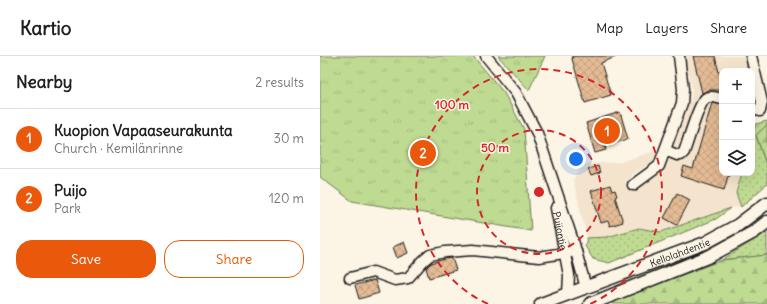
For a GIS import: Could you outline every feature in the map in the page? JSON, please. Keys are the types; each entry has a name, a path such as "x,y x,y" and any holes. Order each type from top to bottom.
{"main road":[{"name":"Kellolahdentie","path":"540,304 570,299 586,288 705,243 738,225 767,203"},
{"name":"Kellolahdentie","path":"589,304 710,256 754,232 767,222"},
{"path":"586,288 589,304"}],"street":[{"name":"Puijontie","path":"486,56 516,93 537,133 576,251 586,288"},
{"path":"634,185 659,166 682,104 683,89 679,56"},
{"path":"751,56 762,102 756,110"},
{"path":"665,150 681,155 684,152 705,98 719,99"},
{"name":"Puijontie","path":"548,167 569,275 570,299"},
{"path":"350,278 373,272 395,280 408,278 430,255 445,252 473,250 539,257 576,251"}],"shaded area":[{"path":"685,56 746,56 749,68 719,68 719,176 741,176 736,193 741,207 731,208 660,232 639,228 607,237 587,238 573,180 583,164 620,162 658,150 653,162 630,176 632,191 664,171 687,112 692,90"}],"green space":[{"path":"320,56 473,56 504,93 524,129 531,231 352,201 320,177"},
{"path":"498,56 545,56 529,90"},
{"path":"767,121 767,125 756,136 767,167 767,184 741,207 736,193 741,176 755,176 756,124"},
{"path":"767,125 767,167 756,135"},
{"path":"731,208 716,219 609,263 593,259 585,246 587,238 607,237 639,228 661,232"},
{"path":"767,232 767,255 722,260"},
{"path":"767,255 767,304 612,304 623,297 722,260"}],"building":[{"path":"573,56 618,56 601,63 611,95 585,103 572,59"},
{"path":"693,56 715,56 719,73 719,90 709,90 702,93"},
{"path":"712,103 719,104 719,176 728,176 724,190 681,176 684,166 693,169"},
{"path":"620,112 628,139 605,146 606,150 595,153 586,123"},
{"path":"598,166 600,173 591,176 588,169"},
{"path":"610,185 612,191 615,190 617,196 615,197 623,222 610,226 608,221 601,223 591,191"},
{"path":"677,193 690,200 677,225 664,218"},
{"path":"404,242 408,253 397,258 393,247"},
{"path":"452,258 456,270 429,278 426,268 431,263"},
{"path":"375,280 379,293 359,299 355,285"}],"place":[{"name":"Kuopion Vapaaseurakunta","path":"607,131"},
{"name":"Puijo","path":"423,153"}]}
